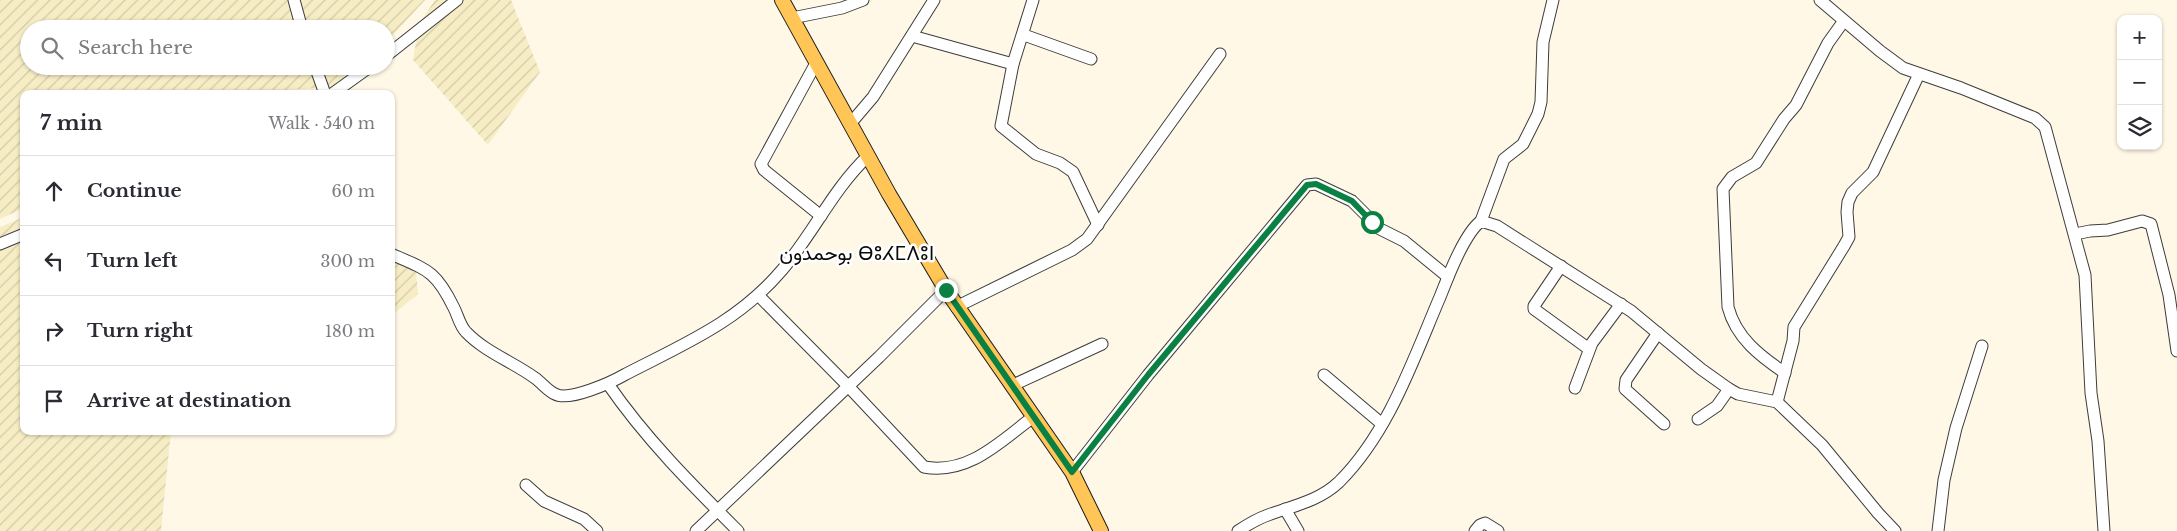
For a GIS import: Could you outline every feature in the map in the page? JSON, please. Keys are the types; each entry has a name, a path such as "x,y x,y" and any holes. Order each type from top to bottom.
{"main road":[{"path":"782,0 868,156 956,307 1072,472 1101,531"}],"street":[{"path":"294,0 300,20"},
{"path":"395,49 457,0"},
{"path":"792,18 842,8 863,0"},
{"path":"850,124 872,97 934,0"},
{"path":"1033,0 1024,35 1013,64 1001,126 1036,154 1060,163 1073,172 1098,225"},
{"path":"1238,531 1255,521 1308,502 1330,490 1345,475 1382,424 1404,382 1448,277 1472,230 1481,221 1504,159 1523,144 1538,114 1541,102 1543,42 1553,0"},
{"path":"1820,0 1844,22 1903,68 1961,88 2041,122 2048,134 2086,275 2091,393 2098,441 2104,531"},
{"path":"1785,374 1757,354 1731,320 1727,298 1723,189 1732,177 1756,163 1784,119 1796,105 1825,48 1844,22"},
{"path":"1024,35 1091,59"},
{"path":"912,36 1013,64"},
{"path":"956,307 1072,250 1087,239 1220,54"},
{"path":"816,63 762,164 764,170 821,216"},
{"path":"1777,402 1793,341 1794,327 1849,237 1846,212 1848,202 1852,194 1873,172 1919,74"},
{"path":"319,75 324,90"},
{"path":"338,90 358,75"},
{"path":"395,256 426,269 444,288 464,331 494,353 536,378 555,394 563,397 608,384 725,322 759,296 782,270 846,180 868,156"},
{"path":"1072,472 1148,375 1307,185 1316,184 1352,201 1380,229 1404,241 1448,277"},
{"path":"2075,234 2108,230 2142,220 2151,224 2169,294 2177,351"},
{"path":"1481,221 1498,226 1621,304 1729,390 1738,394 1777,402 1822,445 1895,531"},
{"path":"0,244 20,236"},
{"path":"1561,266 1534,306 1534,309 1589,349"},
{"path":"696,531 946,290"},
{"path":"759,296 847,385 920,465 933,469 959,466 972,461 1033,417"},
{"path":"1574,388 1589,349 1621,304"},
{"path":"1658,333 1626,380 1625,389 1664,424"},
{"path":"1011,386 1102,344"},
{"path":"1938,531 1944,480 1959,420 1982,346"},
{"path":"1324,376 1382,424"},
{"path":"608,384 625,409 653,442 738,531"},
{"path":"1698,419 1717,406 1729,390"},
{"path":"526,485 550,505 584,519 598,531"},
{"path":"1285,509 1298,531"},
{"path":"1475,531 1480,524 1485,523 1498,531"}],"shaded area":[{"path":"0,0 425,0 395,33 395,20 20,20 20,75 358,75 348,86 289,90 20,90 20,210 0,219"},
{"path":"435,0 511,0 540,72 488,145 413,60 419,24"},
{"path":"20,219 20,435 171,435 161,531 0,531 0,227"},
{"path":"395,252 415,260 418,294 395,313"}],"district":[{"name":"بوحمدون ⴱⵓⵃⵎⴷⵓⵏ","path":"857,253"}],"route":[{"path":"946,290 1072,472 1148,375 1307,185 1316,184 1352,201 1358,205 1363,214 1372,222"}]}
